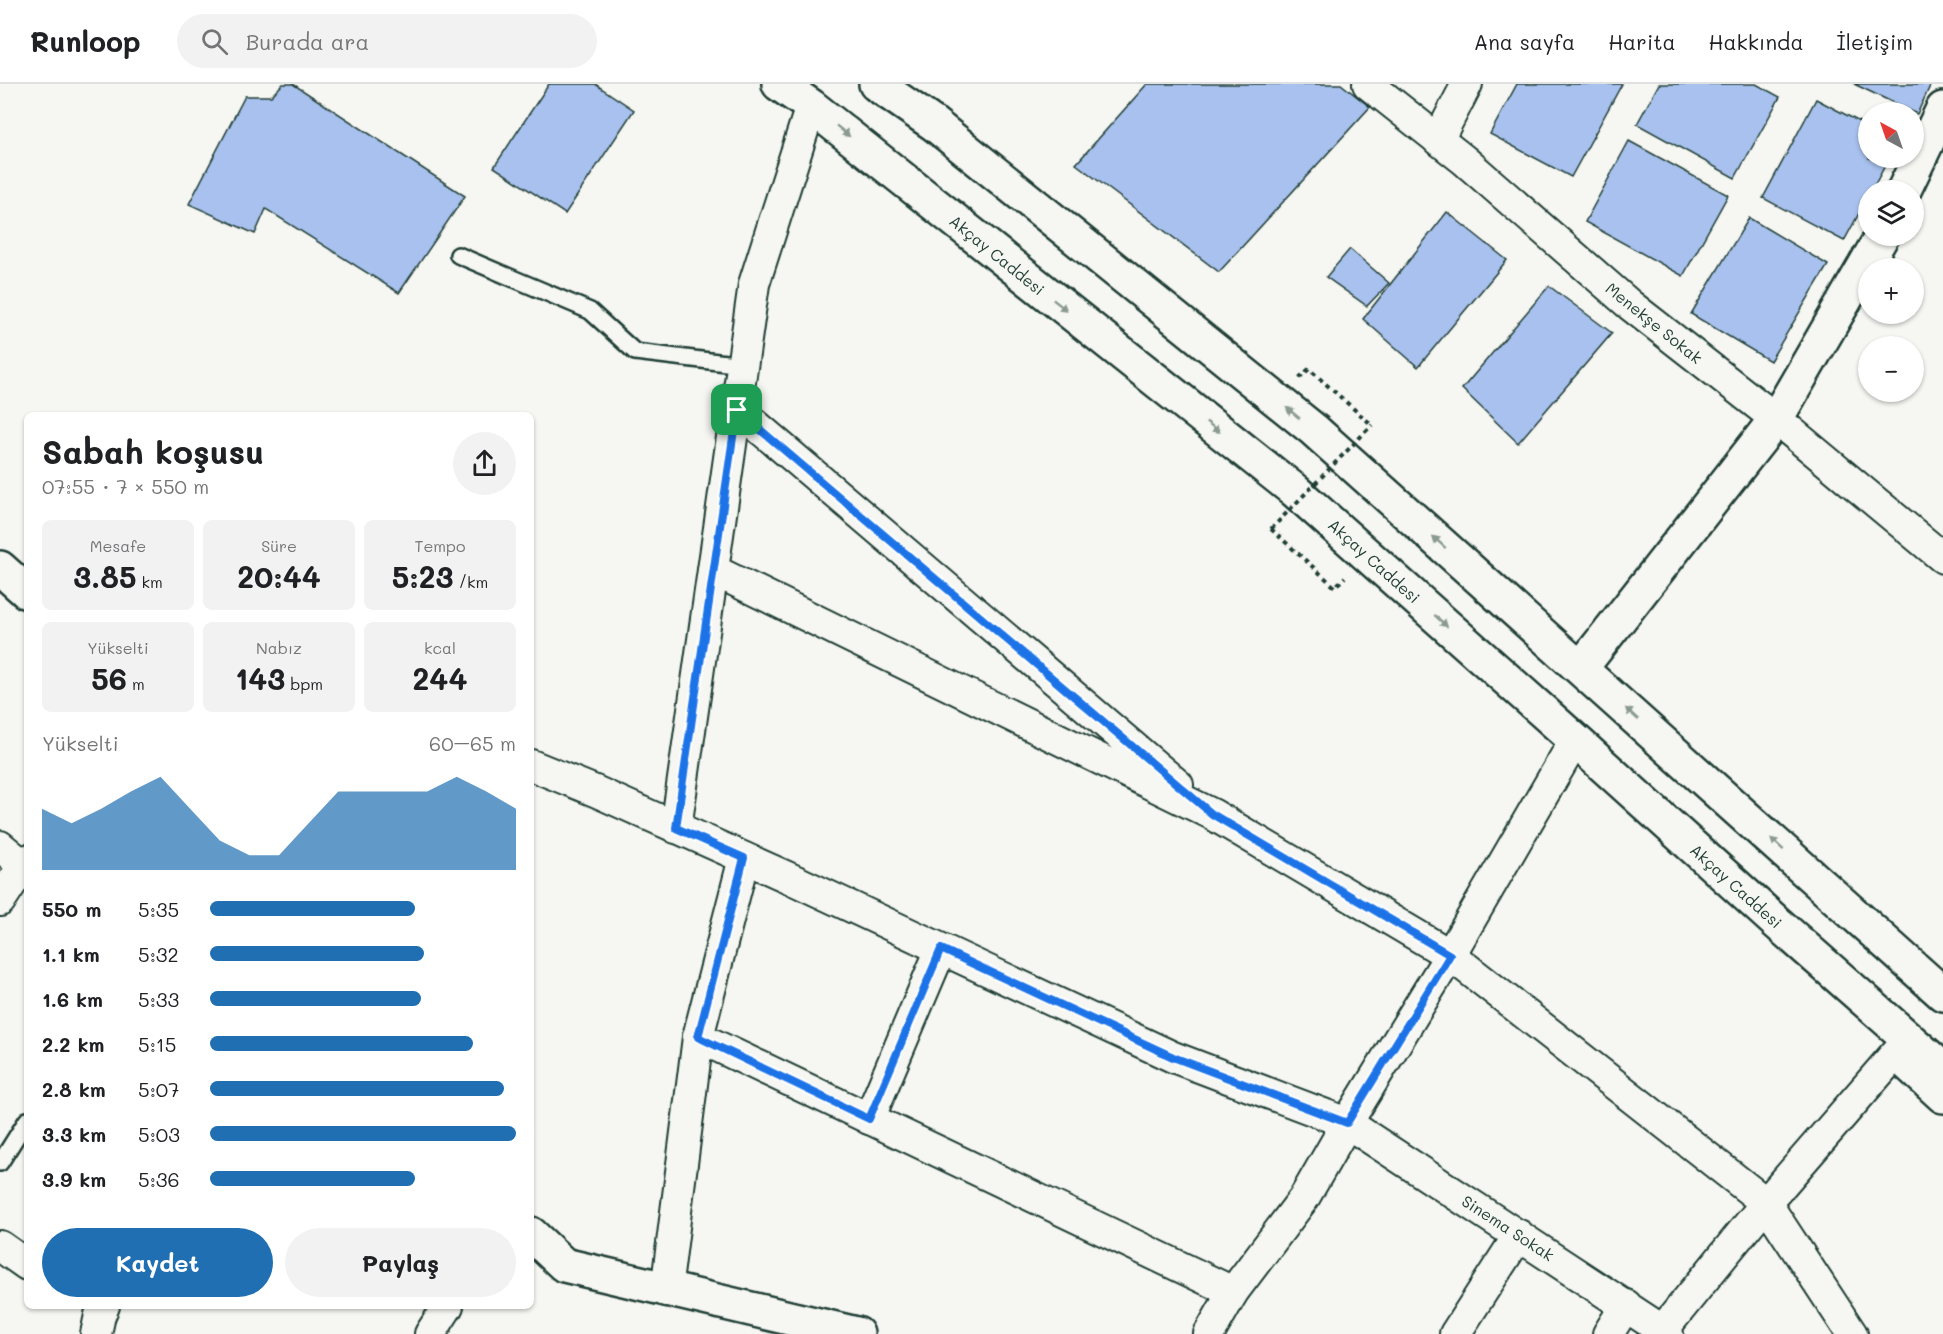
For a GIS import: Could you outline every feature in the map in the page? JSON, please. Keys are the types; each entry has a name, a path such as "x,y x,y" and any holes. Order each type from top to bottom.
{"main road":[{"name":"Akçay Caddesi","path":"779,84 811,106 1294,490 1943,1069"},
{"path":"876,84 934,124 1314,430 1943,994"},
{"path":"1909,180 1943,109"},
{"path":"1581,668 1776,419 1876,246"},
{"path":"0,568 24,589"},
{"path":"1821,883 1943,972"},
{"path":"1776,922 1896,1053 1943,1096"},
{"path":"534,1237 564,1265 666,1291 857,1334"}],"street":[{"name":"Menekşe Sokak","path":"1368,84 1438,140 1630,305 1776,419 1943,558"},
{"path":"1438,140 1467,84"},
{"path":"676,828 754,284 811,106"},
{"path":"737,410 1212,814"},
{"path":"713,570 1212,814 1450,955 1766,1203 1852,1334"},
{"path":"1209,1334 1233,1292 1304,1198 1450,955 1575,740"},
{"name":"Sinema Sokak","path":"534,766 744,858 1173,1057 1347,1123 1665,1332"},
{"path":"0,846 24,862"},
{"path":"666,1291 698,1037 744,858"},
{"path":"0,901 24,865"},
{"path":"869,1119 941,949"},
{"path":"698,1037 1233,1292"},
{"path":"1665,1332 1766,1203 1896,1053"},
{"path":"1455,1334 1519,1235"},
{"path":"0,1246 24,1262"},
{"path":"1608,1334 1626,1305"},
{"path":"430,1334 446,1309"}],"lane":[{"path":"458,255 590,311 635,352 743,365"},
{"path":"0,1163 24,1125"}],"path":[{"path":"1316,570 1271,529 1372,424 1330,389"}],"building":[{"path":"283,84 293,84 465,196 399,293 266,209 255,234 189,204 245,96 271,96"},
{"path":"549,84 595,84 634,110 565,214 494,167"},
{"path":"1147,84 1341,84 1370,107 1219,272 1076,164"},
{"path":"1517,84 1622,84 1571,177 1490,134"},
{"path":"1659,84 1756,84 1780,97 1735,178 1637,124"},
{"path":"1854,84 1931,84 1923,102 1892,102"},
{"path":"1816,99 1858,121 1858,168 1884,168 1877,180 1858,180 1858,215 1844,241 1763,198"},
{"path":"1629,141 1728,195 1683,276 1585,222"},
{"path":"1447,212 1507,260 1418,367 1363,319"},
{"path":"1749,218 1828,265 1770,361 1691,314"},
{"path":"1350,249 1389,283 1367,306 1326,277"},
{"path":"1549,286 1612,333 1518,443 1462,389"}],"route":[{"path":"737,410 1212,814 1450,955 1347,1123 1173,1057 941,949 869,1119 698,1037 744,858 676,828 737,410"}]}
